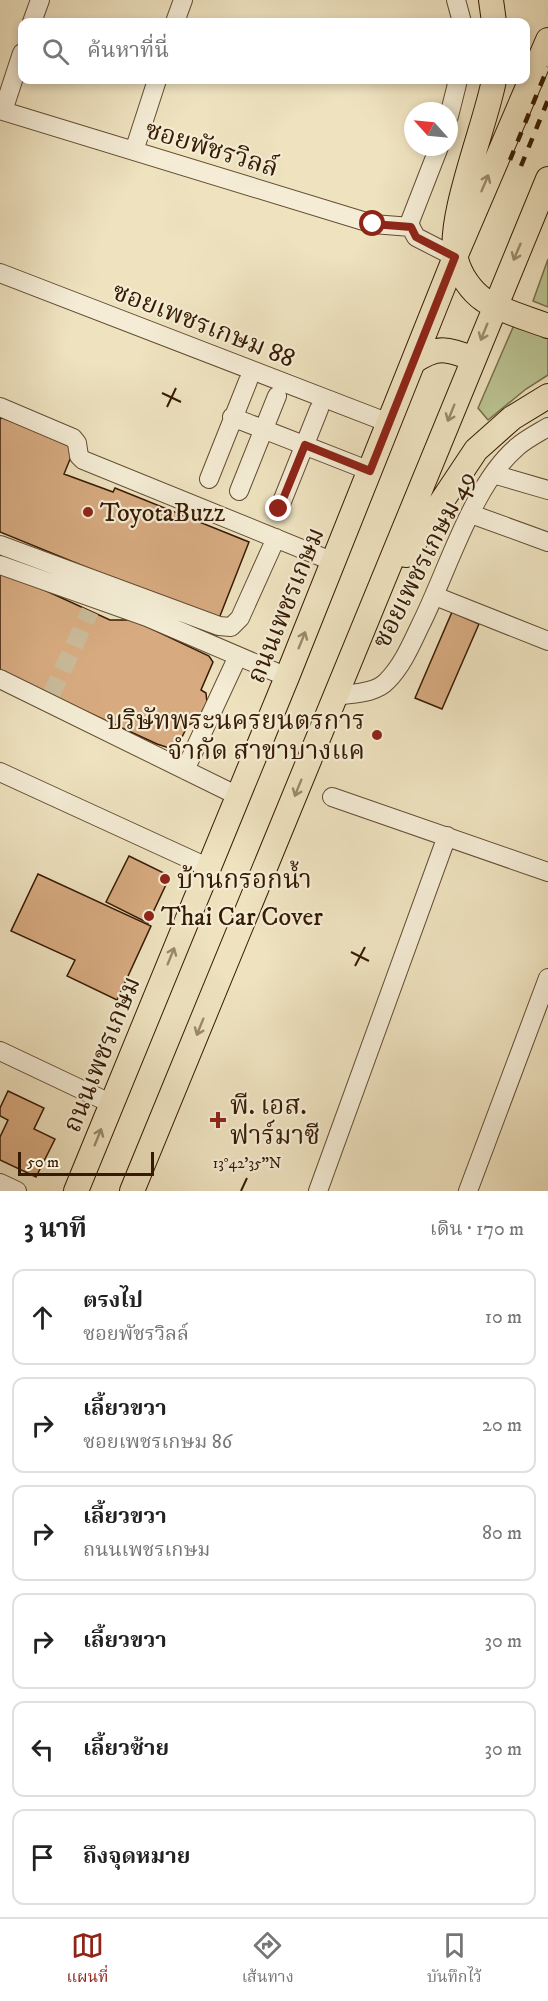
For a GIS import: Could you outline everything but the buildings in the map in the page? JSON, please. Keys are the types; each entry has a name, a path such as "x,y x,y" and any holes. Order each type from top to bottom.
{"main road":[{"path":"491,0 493,18"},
{"path":"547,43 540,73 548,86"},
{"name":"ถนนเพชรเกษม","path":"530,83 547,43"},
{"path":"493,84 460,207 456,227 455,257 461,273 474,291 495,305 548,327"},
{"name":"ถนนเพชรเกษม","path":"76,1191 334,562 455,257 529,84"},
{"path":"132,1191 548,179"},
{"path":"413,362 438,349 450,350 474,359"},
{"path":"363,629 434,511 476,450 512,418 548,396"}],"street":[{"path":"33,18 40,0"},
{"path":"176,18 183,0"},
{"path":"456,0 461,18"},
{"path":"2,110 18,64"},
{"path":"134,151 156,84"},
{"path":"452,102 457,84"},
{"name":"ซอยพัชรวิลล์","path":"2,110 373,224 411,227"},
{"path":"435,156 412,212 411,227 416,237 455,257"},
{"name":"ซอยเพชรเกษม 88","path":"0,273 389,423"},
{"path":"209,479 248,381"},
{"path":"239,490 277,396"},
{"path":"0,407 73,438 77,443 79,456 84,460 334,562"},
{"path":"279,509 319,409"},
{"path":"232,417 370,471"},
{"name":"ซอยเพชรเกษม 49","path":"336,696 375,690 387,682 402,661 435,597 471,514 493,474 517,447 548,427"},
{"path":"493,474 548,490"},
{"path":"471,514 548,542"},
{"path":"0,544 219,626 231,627 240,618 276,538"},
{"path":"0,566 93,605 238,656 287,677"},
{"path":"435,597 548,641"},
{"path":"185,770 238,656"},
{"path":"0,679 49,698 238,796"},
{"path":"0,772 207,867"},
{"path":"332,797 548,872"},
{"path":"318,1191 447,836"},
{"path":"468,1191 548,978"},
{"path":"0,1051 112,1104"},
{"path":"0,1183 17,1191"}],"green space":[{"path":"548,259 548,307 533,301"},
{"path":"514,325 548,338 548,375 526,389 488,420 478,408"}],"tunnel":[{"path":"51,695 90,611"}],"railway":[{"path":"510,160 548,67"},
{"path":"521,166 548,100"}],"place":[{"name":"ToyotaBuzz","path":"88,512"},
{"name":"บริษัทพระนครยนตรการ จำกัด สาขาบางแค","path":"377,735"},
{"name":"บ้านกรอกน้ำ","path":"165,879"},
{"name":"Thai Car Cover","path":"149,916"},
{"name":"พี. เอส. ฟาร์มาซี","path":"218,1120"}],"route":[{"path":"279,509 305,445 370,471 455,257 416,237 411,227 373,224"}]}
